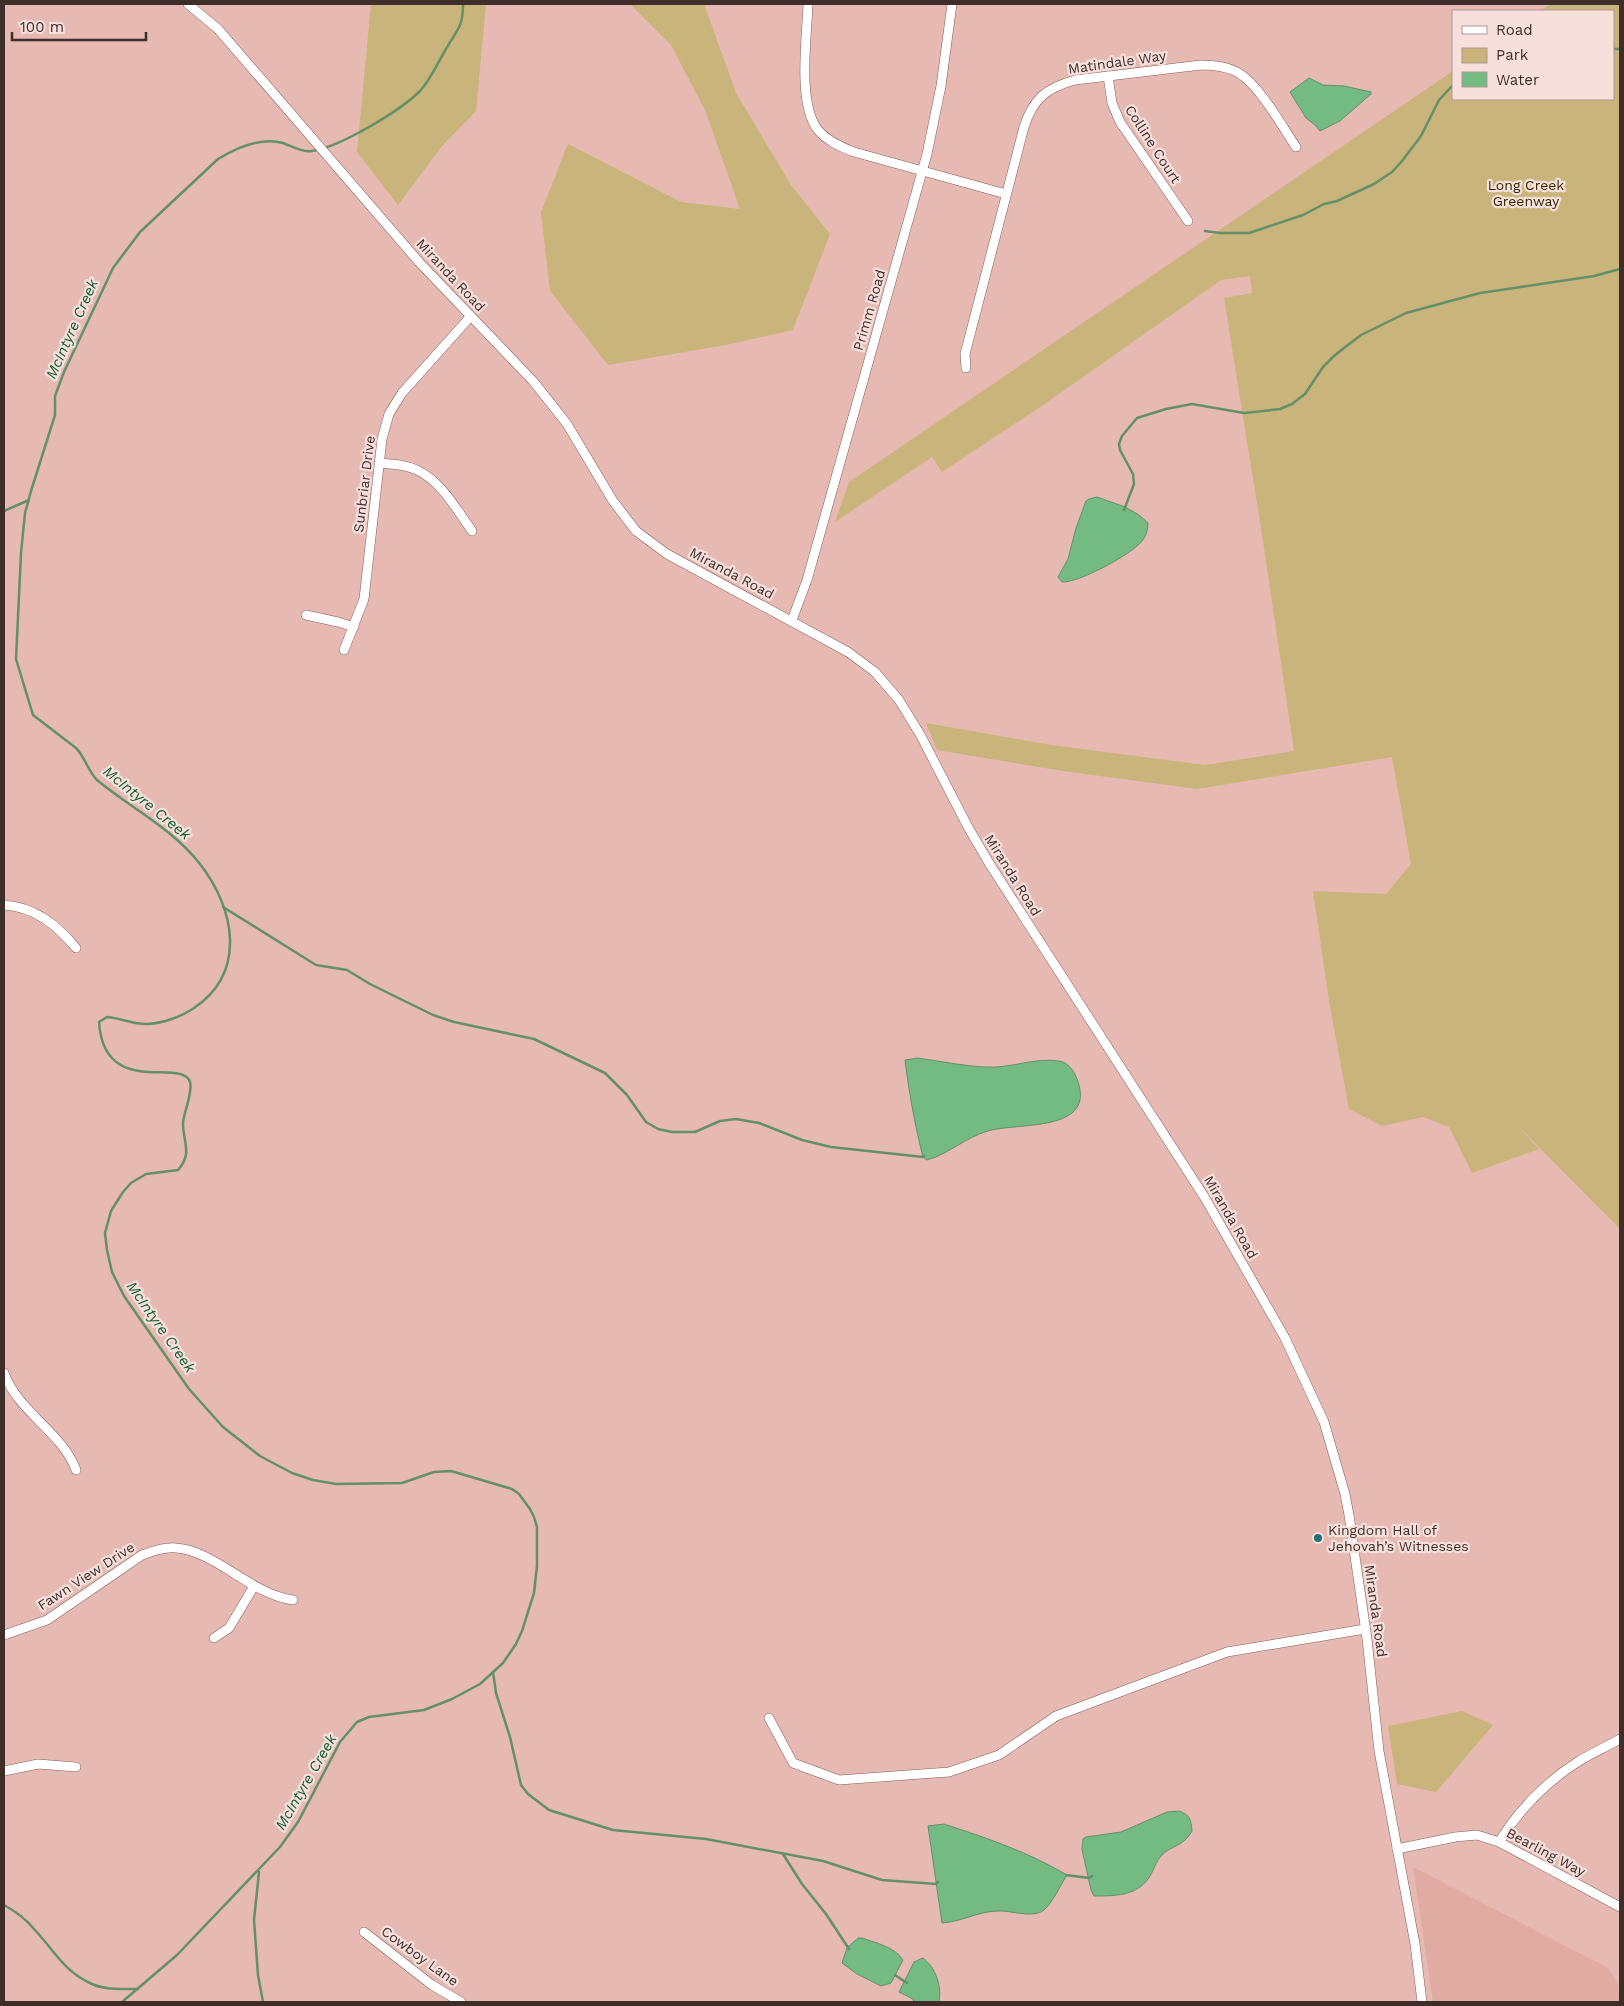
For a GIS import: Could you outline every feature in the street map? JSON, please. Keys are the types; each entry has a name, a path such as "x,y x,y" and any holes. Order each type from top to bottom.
{"street":[{"name":"Miranda Road","path":"188,4 218,29 419,262 533,381 576,438 613,501 636,531 667,554 848,652 875,672 899,700 921,736 985,856 1205,1198 1282,1332 1316,1403 1331,1440 1349,1515 1379,1751 1415,1944 1422,2002"},
{"path":"808,4 805,93 809,112 818,130 835,144 854,152 1006,194"},
{"name":"Primm Road","path":"792,620 806,580 922,172 941,86 952,4"},
{"name":"Matindale Way","path":"966,368 965,354 1024,127 1029,112 1036,101 1047,92 1060,84 1075,80 1201,65 1218,65 1236,71 1248,79 1296,147"},
{"name":"Colline Court","path":"1108,76 1112,104 1117,117 1188,221"},
{"name":"Sunbriar Drive","path":"344,650 360,612 367,584 382,439 389,414 402,393 470,317"},
{"path":"379,463 401,465 416,469 431,478 472,531"},
{"path":"306,615 354,627"},
{"path":"4,904 22,908 45,919 53,924 76,948"},
{"path":"4,1373 8,1384 27,1409 69,1453 76,1470"},
{"name":"Fawn View Drive","path":"4,1635 47,1620 142,1555 157,1549 175,1548 189,1550 278,1598 293,1600"},
{"path":"214,1638 229,1628 254,1586"},
{"path":"769,1718 794,1763 838,1780 949,1772 999,1755 1056,1716 1227,1652 1365,1629"},
{"path":"1499,1842 1510,1823 1548,1784 1576,1762 1620,1739"},
{"path":"4,1772 38,1764 76,1767"},
{"name":"Bearling Way","path":"1397,1849 1455,1837 1477,1835 1499,1842 1620,1907"},
{"name":"Cowboy Lane","path":"364,1932 432,1985 461,2002"}],"shaded area":[{"path":"1413,1867 1608,1968 1620,1988 1620,2002 1433,2002"}],"green space":[{"path":"371,4 486,4 476,111 442,146 398,205 357,152"},
{"path":"630,4 704,4 736,93 791,185 830,234 793,330 726,345 608,365 550,291 541,212 568,144 681,202 740,209 705,110 671,45"},
{"name":"Long Creek Greenway","path":"1551,4 1620,4 1620,1229 1514,1122 1539,1149 1472,1173 1449,1127 1423,1117 1382,1126 1349,1109 1329,1001 1313,891 1386,894 1411,864 1392,757 1197,789 1063,771 937,750 926,723 1051,745 1205,765 1294,751 1224,298 1252,293 1250,276 1221,280 1046,403 942,472 932,457 835,522 849,482 1452,72 1452,100 1614,100 1614,10 1542,10"},
{"path":"1462,1711 1493,1725 1436,1792 1397,1784 1388,1726"}],"water":[{"path":"1309,78 1323,85 1344,86 1371,92 1371,94 1340,121 1320,131 1306,118 1290,92"},
{"path":"1097,497 1125,507 1139,515 1148,523 1146,535 1136,547 1116,560 1080,578 1062,582 1058,577 1068,559 1076,528 1086,501"},
{"path":"917,1058 985,1067 1050,1060 1062,1062 1068,1065 1074,1073 1080,1096 1076,1109 1066,1117 1052,1122 988,1131 927,1160 923,1157 917,1133 905,1060"},
{"path":"1179,1811 1186,1814 1189,1818 1192,1831 1185,1840 1162,1855 1143,1885 1124,1894 1094,1896 1082,1849 1083,1839 1121,1832 1167,1812"},
{"path":"944,1824 1022,1852 1067,1875 1050,1903 1039,1913 991,1911 942,1923 928,1826"},
{"path":"858,1938 890,1949 903,1960 891,1983 881,1986 857,1974 842,1963 847,1948"},
{"path":"923,1958 935,1972 940,1990 939,2002 914,2002 913,1999 899,1992 914,1962"}],"waterway":[{"name":"McIntyre Creek","path":"122,2002 177,1955 280,1847 298,1822 340,1742 357,1722 369,1717 424,1710 452,1699 480,1684 503,1663 522,1631 534,1593 537,1566 537,1527 530,1509 519,1494 512,1489 451,1471 434,1472 402,1483 336,1484 313,1480 292,1473 260,1456 223,1427 189,1389 124,1296 112,1272 107,1250 105,1233 111,1211 131,1183 146,1174 178,1170 183,1164 186,1153 183,1123 191,1086 184,1075 143,1072 128,1068 114,1060 104,1046 99,1022 107,1017 143,1024 154,1023 172,1019 194,1008 211,993 222,977 228,958 230,939 221,900 212,882 189,851 164,829 97,780 76,748 33,715 16,659 21,553 25,513 55,415 55,396 64,372 113,268 140,232 218,159 233,151 266,141 283,143 305,151 324,148 353,136 399,108 420,91 431,76 459,28 463,4"},
{"path":"1614,49 1620,49"},
{"path":"1205,231 1249,233 1303,215 1324,204 1337,201 1374,184 1392,172 1402,161 1421,136 1439,100 1452,86"},
{"path":"1124,510 1134,484 1133,474 1120,450 1119,444 1122,436 1137,418 1166,409 1192,404 1244,413 1280,409 1292,404 1305,394 1323,367 1361,335 1406,313 1480,293 1594,276 1620,269"},
{"path":"4,511 29,500"},
{"path":"223,907 316,965 347,970 370,984 433,1015 454,1022 534,1039 605,1073 627,1095 646,1122 658,1129 672,1132 695,1132 720,1121 736,1119 759,1123 802,1140 831,1147 924,1156"},
{"path":"493,1672 496,1693 510,1737 521,1785 528,1794 549,1810 613,1830 706,1839 823,1861 882,1880 936,1884 938,1882"},
{"path":"783,1854 802,1884 826,1914 849,1949"},
{"path":"259,1872 254,1920 258,1975 263,2002"},
{"path":"1066,1875 1089,1878 1092,1876"},
{"path":"4,1905 27,1922 60,1960 82,1979 92,1984 114,1989 138,1989"},
{"path":"895,1975 907,1983"}],"place":[{"name":"Kingdom Hall of Jehovah’s Witnesses","path":"1318,1538"}]}
